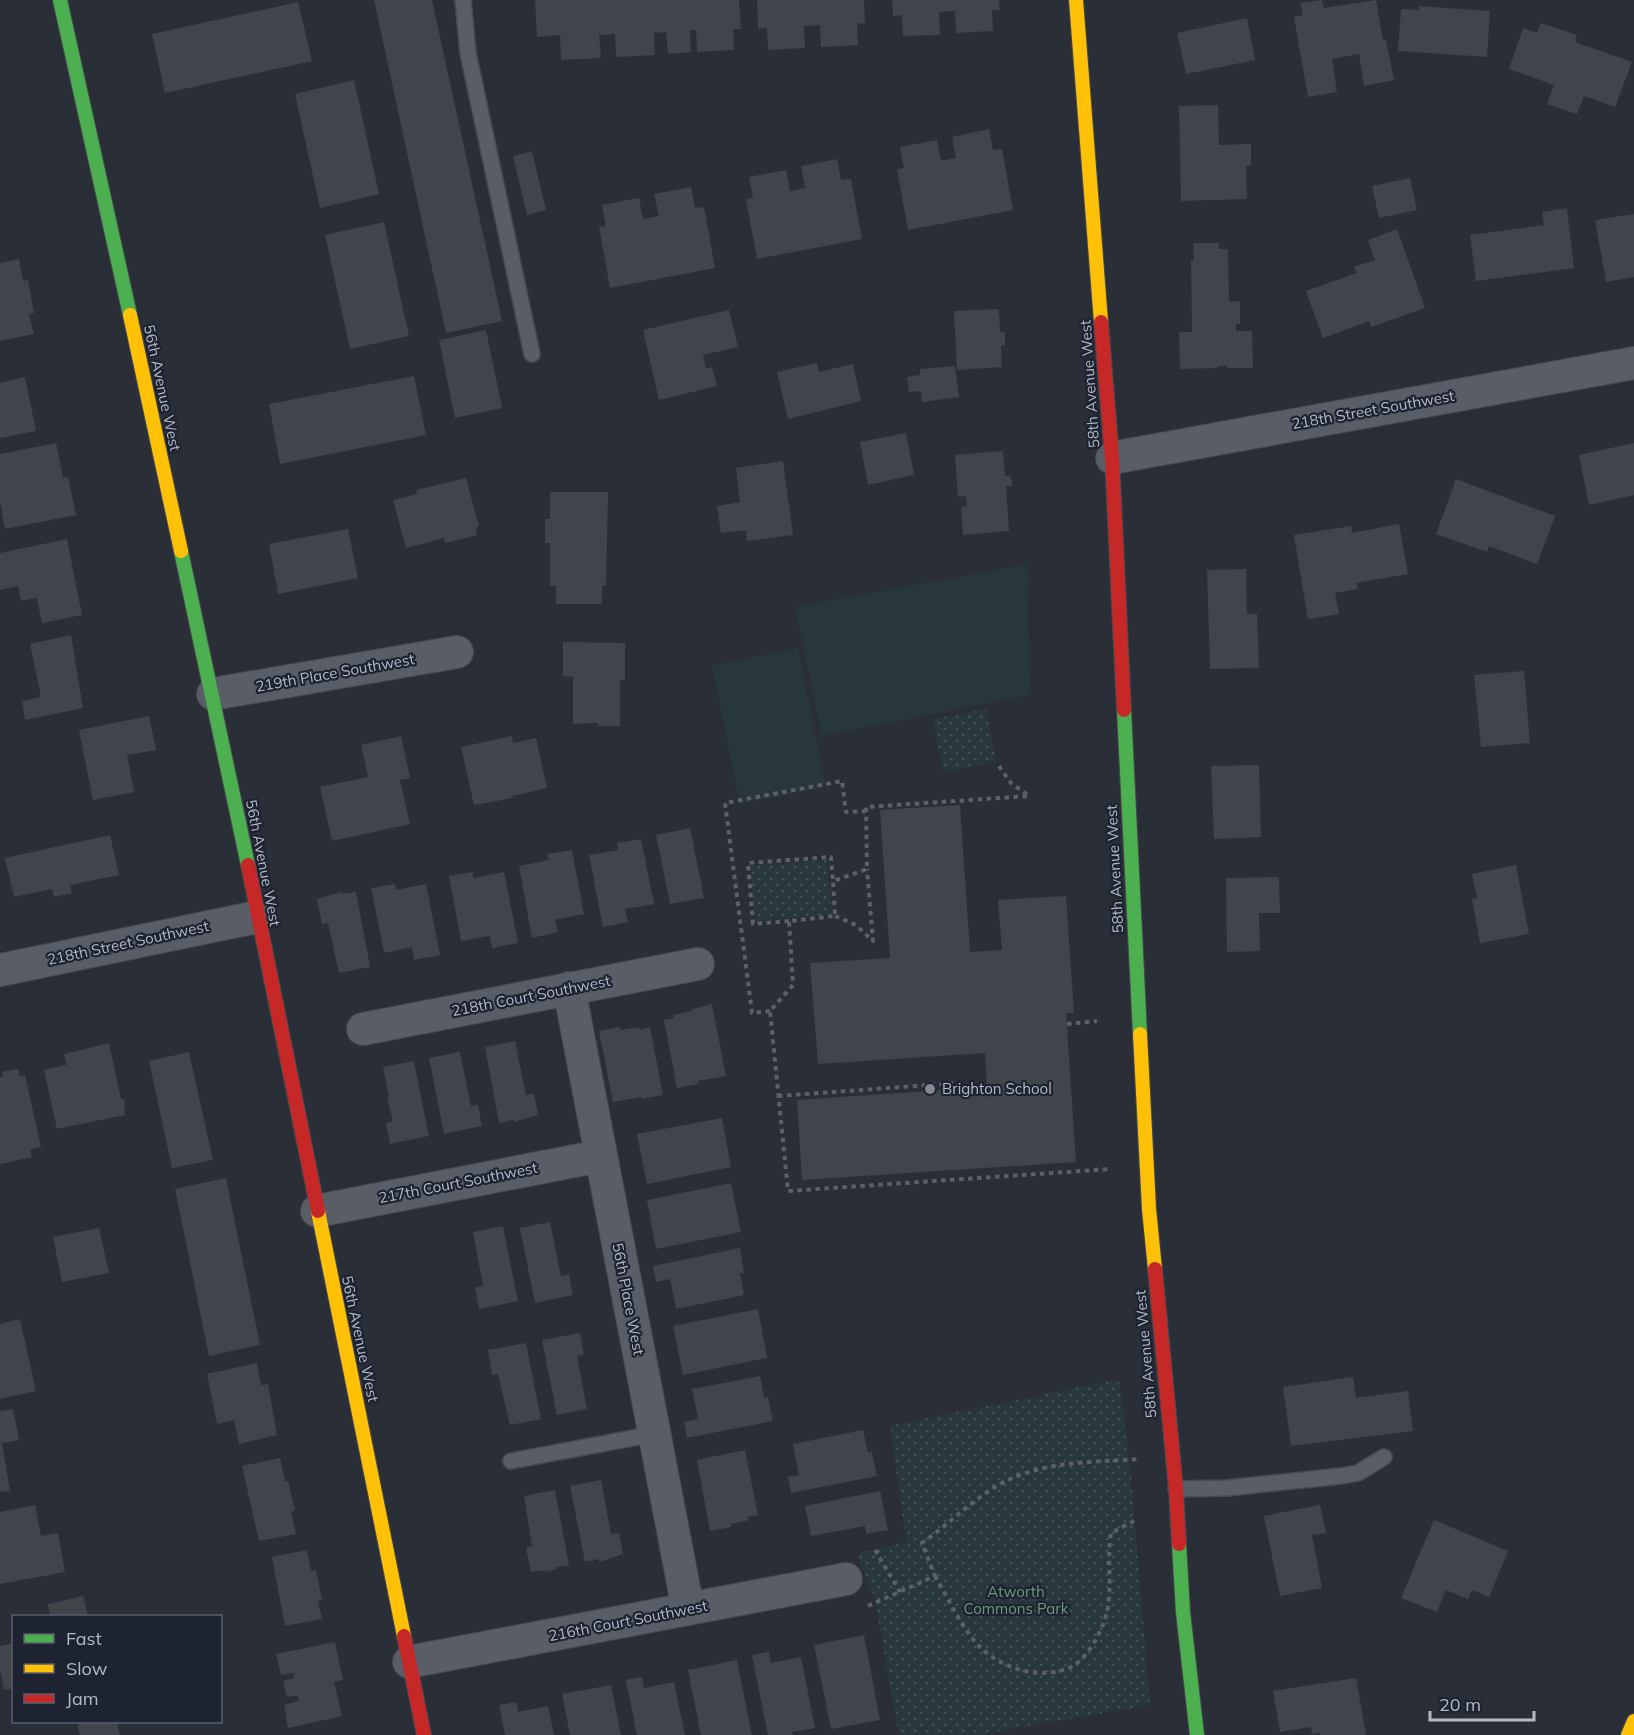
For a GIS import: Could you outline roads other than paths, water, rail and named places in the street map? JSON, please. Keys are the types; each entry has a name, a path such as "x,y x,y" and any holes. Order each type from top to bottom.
{"main road":[{"name":"56th Avenue West","path":"60,0 213,694 424,1735"},
{"name":"58th Avenue West","path":"1076,0 1112,458 1149,1209 1176,1489 1183,1612 1197,1735"},
{"path":"1628,1735 1634,1721"}],"street":[{"name":"218th Street Southwest","path":"1112,458 1634,363"},
{"name":"219th Place Southwest","path":"213,694 457,652"},
{"name":"218th Street Southwest","path":"0,969 257,917"},
{"name":"218th Court Southwest","path":"363,1029 698,964"},
{"name":"56th Place West","path":"569,988 688,1609"},
{"name":"217th Court Southwest","path":"317,1211 600,1156"},
{"name":"216th Court Southwest","path":"409,1662 846,1579"}],"lane":[{"path":"463,0 468,53 532,354"},
{"path":"511,1461 654,1434"},
{"path":"1176,1489 1227,1488 1341,1476 1358,1473 1384,1457"}],"place":[{"name":"Brighton School","path":"930,1089"}],"park label":[{"name":"Atworth Commons Park","path":"1016,1600"}]}
